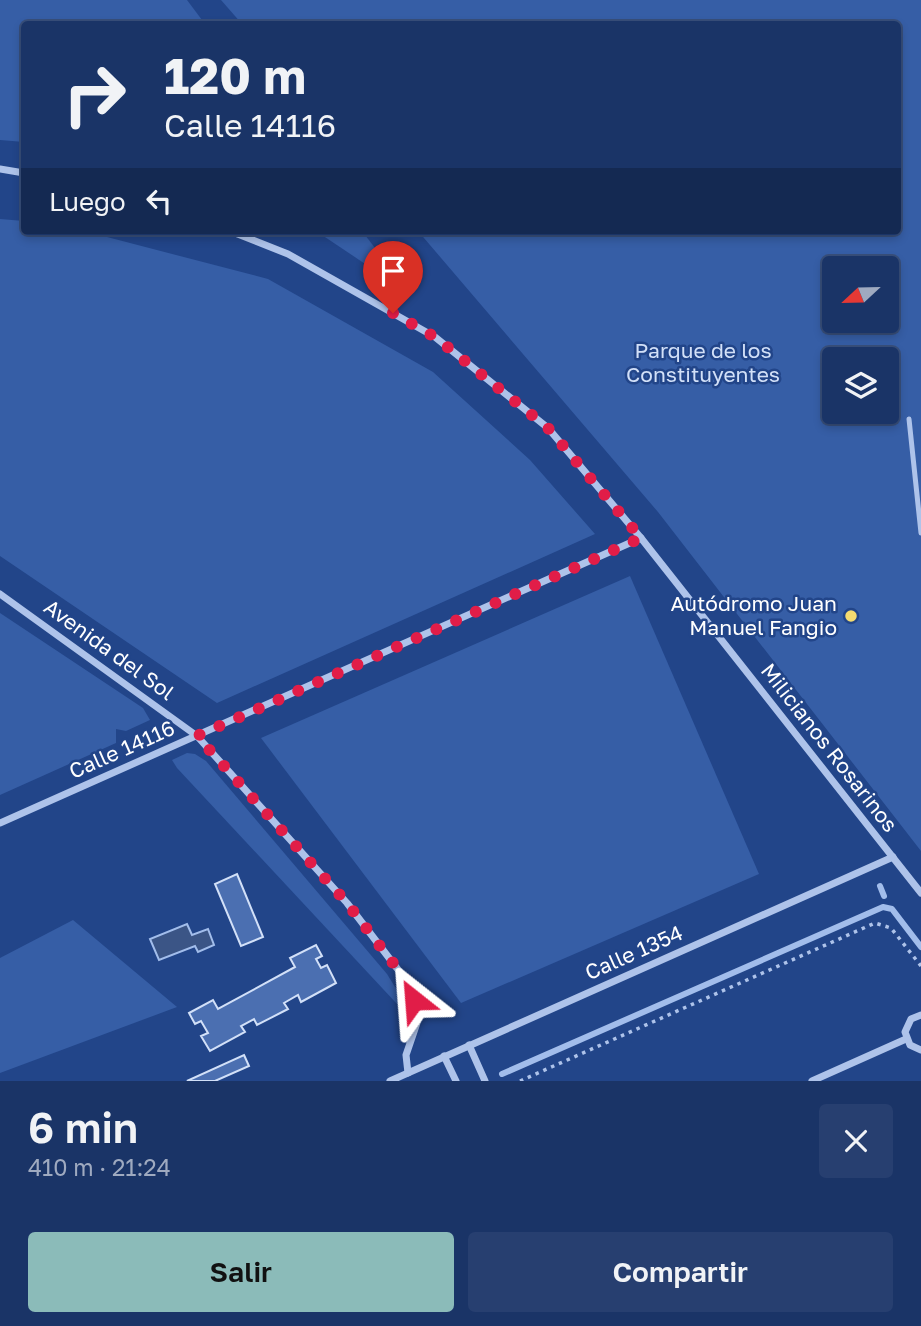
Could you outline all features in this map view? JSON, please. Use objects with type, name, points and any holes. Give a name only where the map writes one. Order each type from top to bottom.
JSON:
[{"type":"street","points":[[0,169],[21,172]]},
{"type":"street","name":"Milicianos Rosarinos","points":[[240,235],[288,254],[435,337],[548,428],[641,538],[921,893]]},
{"type":"street","name":"Calle 14116","points":[[0,823],[641,538]]},
{"type":"street","name":"Avenida del Sol","points":[[0,594],[197,736],[347,903],[409,984],[419,1017],[407,1055],[408,1073]]},
{"type":"street","name":"Calle 1354","points":[[390,1081],[893,857]]},
{"type":"street","points":[[906,1039],[906,1025],[921,1015]]},
{"type":"street","points":[[906,1039],[921,1050]]},
{"type":"street","points":[[812,1081],[906,1039]]},
{"type":"street","points":[[469,1045],[485,1081]]},
{"type":"street","points":[[444,1056],[456,1081]]},
{"type":"lane","points":[[909,419],[914,494],[921,533]]},
{"type":"path","points":[[520,1081],[874,923],[891,928],[921,966]]},
{"type":"green space","points":[[0,0],[187,0],[203,21],[21,21],[21,142],[0,140]]},
{"type":"green space","name":"Autódromo Juan Manuel Fangio","points":[[221,0],[921,0],[921,851],[658,512],[421,235],[901,235],[901,21],[239,21]]},
{"type":"green space","points":[[0,219],[21,221],[21,235],[99,235],[268,279],[433,372],[530,460],[595,534],[217,703],[0,556]]},
{"type":"green space","points":[[322,235],[365,235],[410,294]]},
{"type":"green space","points":[[630,576],[759,874],[461,1003],[261,738]]},
{"type":"green space","points":[[0,613],[143,708],[150,720],[126,731],[116,729],[116,743],[0,795]]},
{"type":"green space","points":[[187,753],[195,754],[206,761],[387,974],[403,1000],[397,1004],[177,768],[172,760]]},
{"type":"green space","points":[[73,920],[177,1007],[0,1073],[0,958]]},
{"type":"shaded area","points":[[187,924],[192,935],[208,929],[214,945],[198,952],[195,946],[159,960],[150,939]]},
{"type":"building","points":[[237,874],[263,937],[241,946],[215,884]]},
{"type":"building","points":[[316,945],[322,956],[316,959],[321,968],[327,965],[336,983],[301,1002],[298,995],[284,1003],[288,1009],[257,1025],[254,1019],[241,1026],[245,1032],[210,1051],[201,1036],[208,1033],[201,1021],[195,1024],[189,1013],[213,1000],[218,1009],[295,967],[290,958]]},
{"type":"building","points":[[244,1055],[249,1066],[215,1081],[187,1081]]},
{"type":"waterway","points":[[880,886],[884,896]]},
{"type":"waterway","points":[[502,1074],[883,907],[892,909],[921,947]]},
{"type":"place","name":"Autódromo Juan Manuel Fangio","points":[[851,616]]},
{"type":"route","points":[[393,313],[435,337],[548,428],[641,538],[197,736],[347,903],[409,984],[414,1000]]},
{"type":"park label","name":"Parque de los Constituyentes","points":[[703,363]]}]
